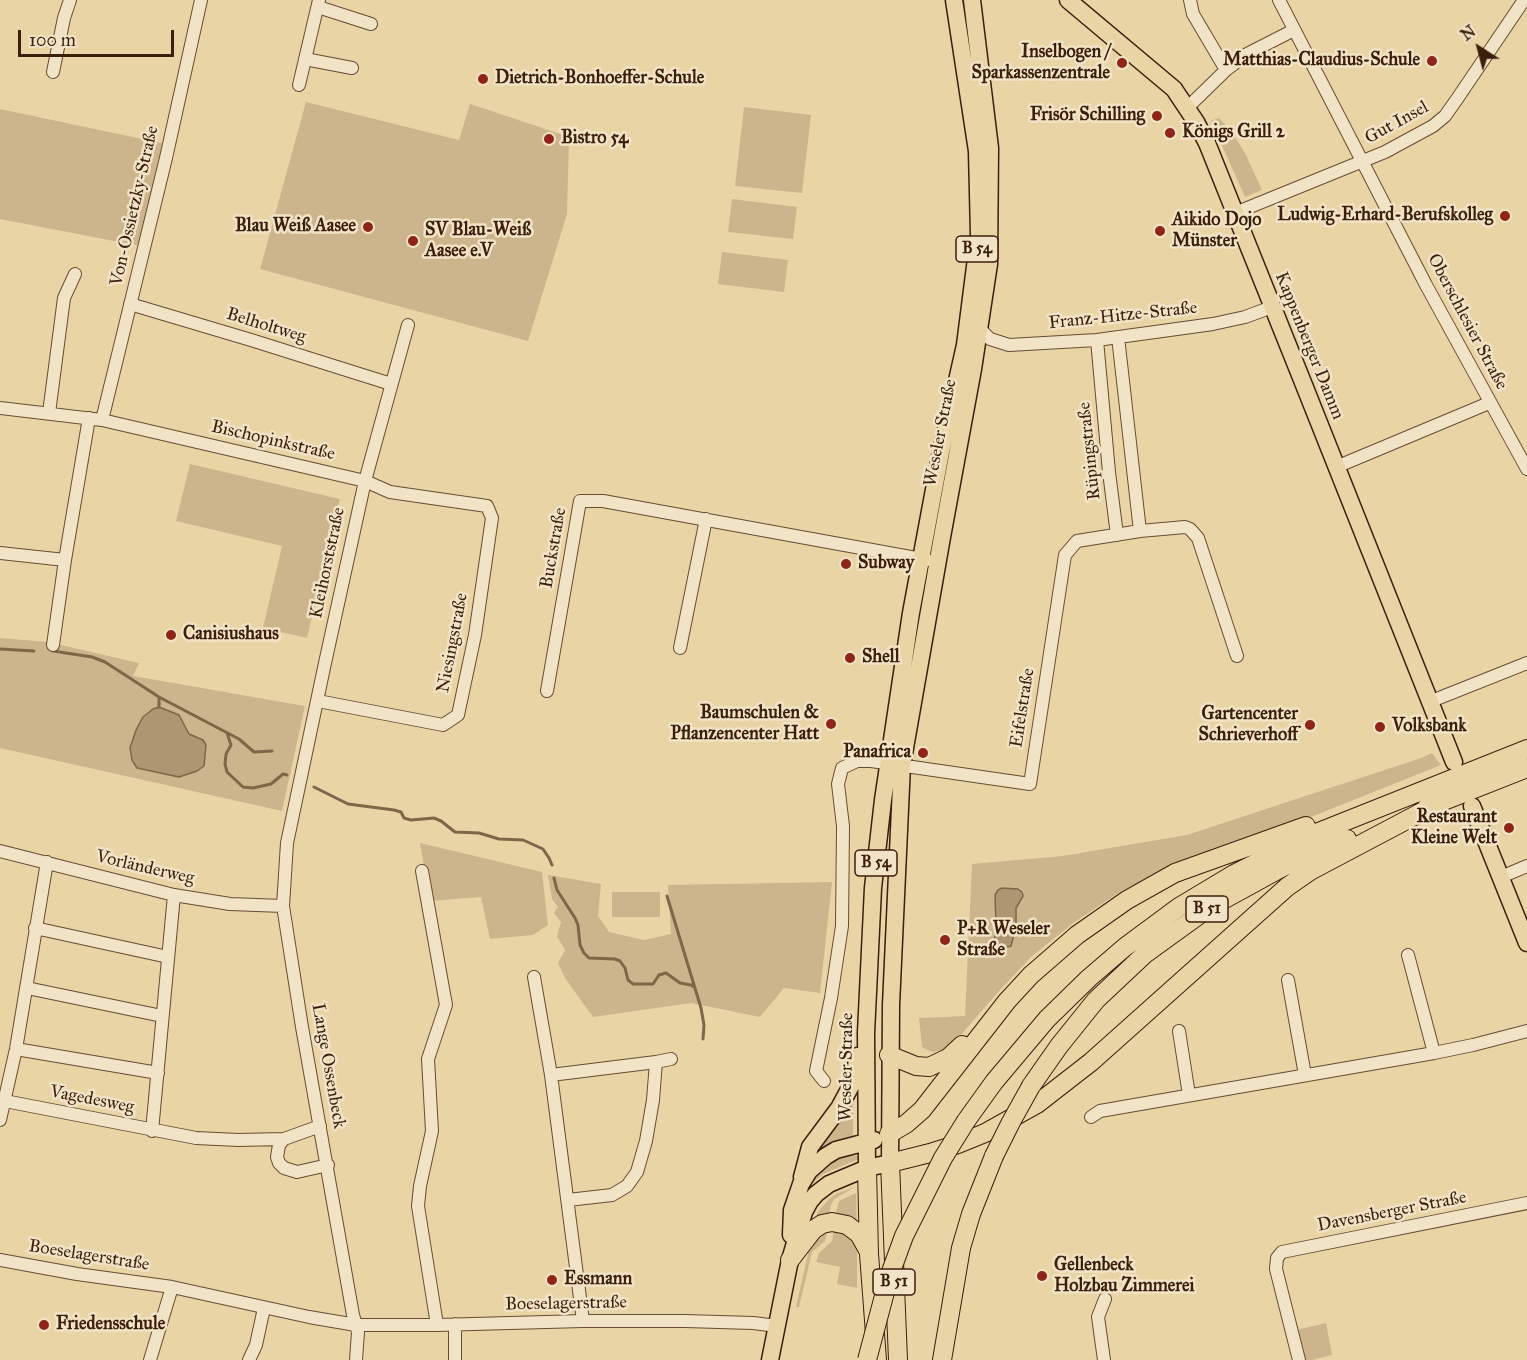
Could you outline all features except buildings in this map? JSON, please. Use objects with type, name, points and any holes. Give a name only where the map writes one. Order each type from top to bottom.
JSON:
[{"type":"highway","name":"B 51","points":[[867,1360],[876,1319],[904,1236],[933,1177],[966,1121],[994,1082],[1047,1019],[1089,978],[1162,919],[1201,893],[1276,852],[1376,808],[1527,749]]},
{"type":"highway","name":"B 51","points":[[942,1360],[961,1248],[970,1214],[994,1156],[1031,1086],[1096,1000],[1145,954],[1175,931],[1210,907],[1283,867],[1362,832],[1527,768]]},
{"type":"highway","points":[[890,1163],[930,1153],[985,1133],[1037,1104],[1091,1062],[1287,887],[1310,871],[1435,805]]},
{"type":"highway","points":[[889,1134],[906,1124],[922,1110],[993,1018],[1031,975],[1097,920],[1150,885],[1195,865],[1272,839],[1352,808],[1376,808]]},
{"type":"highway","points":[[890,1055],[916,1066],[929,1066],[948,1058],[974,1032],[993,1018]]},
{"type":"highway","name":"B 51","points":[[890,1163],[898,1360]]},
{"type":"highway","name":"B 51","points":[[867,1168],[869,1254],[877,1360]]},
{"type":"highway","points":[[790,1260],[813,1230],[832,1222],[847,1225],[859,1234],[869,1254]]},
{"type":"main road","name":"Weseler Straße","points":[[929,560],[941,452],[965,345],[979,235],[977,151],[954,0]]},
{"type":"main road","name":"Weseler Straße","points":[[790,1260],[792,1210],[801,1184],[809,1171],[826,1155],[836,1150],[866,1143],[866,1033],[875,871],[895,764],[911,614],[929,560],[985,334],[990,247],[990,148],[972,0]]},
{"type":"main road","name":"Kappenberger Damm","points":[[1068,0],[1174,89],[1207,143],[1454,762]]},
{"type":"main road","name":"Weseler Straße","points":[[889,1134],[897,871],[895,764]]},
{"type":"main road","points":[[1472,806],[1527,943]]},
{"type":"main road","name":"B 54","points":[[875,871],[897,871]]},
{"type":"main road","points":[[801,1184],[810,1147],[839,1108],[852,1084],[858,1047],[866,1033]]},
{"type":"main road","name":"B 54","points":[[889,1134],[890,1163]]},
{"type":"main road","points":[[866,1143],[889,1134]]},
{"type":"main road","name":"B 54","points":[[866,1143],[867,1168]]},
{"type":"main road","name":"Weseler Straße","points":[[770,1360],[790,1260],[804,1212],[816,1194],[829,1184],[867,1168],[890,1163]]},
{"type":"street","points":[[53,72],[70,0]]},
{"type":"street","name":"Von-Ossietzky-Straße","points":[[102,420],[166,158],[201,0]]},
{"type":"street","points":[[1190,0],[1193,14],[1226,70]]},
{"type":"street","name":"Oberschlesier Straße","points":[[1279,0],[1489,403],[1527,470]]},
{"type":"street","name":"Gut Insel","points":[[1235,213],[1363,162],[1430,129],[1445,116],[1524,0]]},
{"type":"street","points":[[299,85],[318,4],[371,24]]},
{"type":"street","points":[[1187,108],[1226,70],[1247,54],[1294,30]]},
{"type":"street","points":[[305,59],[352,68]]},
{"type":"street","points":[[49,413],[64,298],[75,274]]},
{"type":"street","name":"Belholtweg","points":[[130,304],[251,339],[391,384]]},
{"type":"street","name":"Franz-Hitze-Straße","points":[[985,334],[1009,345],[1097,340],[1213,324],[1245,317],[1272,307]]},
{"type":"street","name":"Kleihorststraße","points":[[294,812],[365,481],[408,325]]},
{"type":"street","points":[[1118,337],[1140,531]]},
{"type":"street","name":"Rüpingstraße","points":[[1097,340],[1117,535]]},
{"type":"street","points":[[1336,467],[1489,403]]},
{"type":"street","name":"Bischopinkstraße","points":[[0,408],[102,420],[365,481],[390,492],[487,506]]},
{"type":"street","points":[[53,645],[89,418]]},
{"type":"street","name":"Buckstraße","points":[[546,691],[580,501],[603,501],[929,560]]},
{"type":"street","name":"Niesingstraße","points":[[318,701],[443,725],[458,715],[475,635],[491,529],[492,518],[487,506]]},
{"type":"street","points":[[680,648],[706,519]]},
{"type":"street","points":[[1117,535],[1185,527],[1194,532],[1237,656]]},
{"type":"street","name":"Eifelstraße","points":[[895,764],[1030,784],[1065,555],[1077,541],[1117,535]]},
{"type":"street","points":[[0,553],[65,560]]},
{"type":"street","points":[[1429,702],[1527,663]]},
{"type":"street","name":"Weseler Straße","points":[[824,1081],[816,1071],[831,999],[842,926],[843,826],[838,777],[842,768],[856,761],[871,760],[895,764]]},
{"type":"street","name":"Lange Ossenbeck","points":[[294,812],[287,843],[284,906],[289,951],[356,1324]]},
{"type":"street","name":"Vorländerweg","points":[[0,851],[174,895],[230,904],[284,906]]},
{"type":"street","points":[[0,1120],[16,1049],[47,862]]},
{"type":"street","points":[[1501,877],[1527,866]]},
{"type":"street","points":[[422,871],[446,1005],[428,1059],[432,1131],[420,1185],[418,1206],[437,1325]]},
{"type":"street","name":"Vagedesweg","points":[[5,1101],[152,1131],[174,895]]},
{"type":"street","points":[[36,928],[168,957]]},
{"type":"street","points":[[1408,955],[1434,1053]]},
{"type":"street","points":[[534,977],[551,1076],[583,1321]]},
{"type":"street","points":[[1288,980],[1305,1075]]},
{"type":"street","points":[[27,988],[162,1016]]},
{"type":"street","points":[[1179,1031],[1189,1095]]},
{"type":"street","points":[[1091,1116],[1100,1110],[1473,1046],[1527,1031]]},
{"type":"street","name":"Vagedesweg","points":[[16,1049],[158,1073]]},
{"type":"street","points":[[551,1076],[671,1059]]},
{"type":"street","points":[[568,1200],[612,1195],[627,1186],[638,1172],[653,1100],[656,1062]]},
{"type":"street","points":[[152,1131],[195,1138],[284,1139],[320,1126]]},
{"type":"street","points":[[284,1139],[279,1145],[277,1157],[284,1168],[297,1172],[328,1165]]},
{"type":"street","name":"Davensberger Straße","points":[[1299,1360],[1276,1269],[1277,1258],[1282,1252],[1527,1203]]},
{"type":"street","name":"Boeselagerstraße","points":[[0,1260],[77,1274],[172,1287],[264,1308],[356,1324],[685,1321],[777,1326]]},
{"type":"street","points":[[150,1360],[172,1287]]},
{"type":"street","points":[[1104,1360],[1098,1317],[1105,1299]]},
{"type":"street","points":[[249,1360],[256,1345],[264,1308]]},
{"type":"street","points":[[356,1324],[358,1332],[356,1360]]},
{"type":"street","points":[[455,1324],[455,1360]]},
{"type":"shaded area","name":"SV Blau-Weiß Aasee e.V","points":[[306,102],[459,140],[470,104],[569,137],[567,214],[528,341],[260,269]]},
{"type":"shaded area","points":[[744,107],[811,115],[802,193],[735,186]]},
{"type":"shaded area","points":[[0,109],[166,144],[140,246],[0,219]]},
{"type":"shaded area","points":[[1219,118],[1232,132],[1246,155],[1262,190],[1245,197],[1211,121]]},
{"type":"shaded area","points":[[732,199],[797,207],[793,239],[728,232]]},
{"type":"shaded area","points":[[722,252],[788,260],[784,292],[718,284]]},
{"type":"shaded area","points":[[190,464],[340,499],[307,638],[263,628],[282,546],[176,521]]},
{"type":"shaded area","points":[[0,638],[48,642],[139,663],[133,676],[305,706],[282,811],[0,748]]},
{"type":"shaded area","points":[[159,707],[179,715],[189,734],[203,740],[206,745],[204,766],[197,771],[179,777],[137,768],[132,760],[130,748],[136,730],[143,717]]},
{"type":"shaded area","points":[[1432,753],[1441,765],[1291,825],[1179,863],[1123,890],[1076,921],[1032,956],[952,1045],[932,1052],[922,1047],[919,1018],[965,1016],[972,864],[1063,856],[1187,835]]},
{"type":"shaded area","points":[[420,843],[542,872],[548,925],[533,935],[490,939],[481,897],[430,901]]},
{"type":"shaded area","points":[[548,875],[601,884],[598,916],[609,932],[644,940],[671,934],[668,885],[832,882],[820,993],[784,988],[760,1017],[691,1003],[593,1017],[565,978],[558,963],[565,950],[557,936],[561,922],[554,913],[558,907],[552,899]]},
{"type":"shaded area","points":[[1002,888],[1018,889],[1023,896],[1016,908],[1016,927],[1011,946],[998,949],[993,943],[999,932],[996,926],[995,895]]},
{"type":"shaded area","points":[[612,892],[660,892],[660,917],[612,917]]},
{"type":"shaded area","points":[[853,1094],[853,1136],[844,1138],[817,1154],[812,1154]]},
{"type":"shaded area","points":[[849,1155],[859,1156],[859,1159],[823,1174],[807,1188],[818,1171],[834,1159]]},
{"type":"shaded area","points":[[855,1187],[834,1199],[829,1217],[814,1220],[829,1199]]},
{"type":"shaded area","points":[[856,1193],[857,1225],[835,1217],[839,1201]]},
{"type":"shaded area","points":[[828,1228],[825,1241],[812,1252],[799,1307],[796,1307],[811,1241]]},
{"type":"shaded area","points":[[834,1228],[849,1234],[857,1248],[857,1288],[837,1284],[840,1267],[816,1262],[819,1253],[832,1241]]},
{"type":"shaded area","points":[[1326,1323],[1332,1355],[1303,1360],[1296,1330]]},
{"type":"waterway","points":[[0,649],[34,651]]},
{"type":"waterway","points":[[53,651],[92,657],[105,662],[159,697],[239,739],[254,752],[272,751]]},
{"type":"waterway","points":[[159,697],[159,707]]},
{"type":"waterway","points":[[227,733],[231,745],[226,754],[227,772],[243,787],[253,788],[271,784],[283,774],[287,775]]},
{"type":"waterway","points":[[314,787],[348,804],[394,810],[401,812],[404,818],[411,820],[434,818],[455,832],[479,833],[499,839],[523,840],[543,849],[552,865]]},
{"type":"waterway","points":[[554,878],[557,890],[575,918],[580,945],[589,958],[620,961],[625,968],[628,980],[633,984],[653,984],[659,975],[666,973],[680,983],[694,987]]},
{"type":"waterway","points":[[667,896],[701,1008],[704,1025],[703,1039]]},
{"type":"place","name":"Matthias-Claudius-Schule","points":[[1432,61]]},
{"type":"place","name":"Inselbogen / Sparkassenzentrale","points":[[1122,63]]},
{"type":"place","name":"Dietrich-Bonhoeffer-Schule","points":[[483,79]]},
{"type":"place","name":"Frisör Schilling","points":[[1157,116]]},
{"type":"place","name":"Königs Grill 2","points":[[1170,133]]},
{"type":"place","name":"Bistro 54","points":[[549,139]]},
{"type":"place","name":"Ludwig-Erhard-Berufskolleg","points":[[1505,216]]},
{"type":"place","name":"Blau Weiß Aasee","points":[[368,227]]},
{"type":"place","name":"Aikido Dojo Münster","points":[[1160,231]]},
{"type":"place","name":"SV Blau-Weiß Aasee e.V","points":[[413,241]]},
{"type":"place","name":"Subway","points":[[846,564]]},
{"type":"place","name":"Canisiushaus","points":[[171,635]]},
{"type":"place","name":"Shell","points":[[850,658]]},
{"type":"place","name":"Baumschulen & Pflanzencenter Hatt","points":[[831,724]]},
{"type":"place","name":"Gartencenter Schrieverhoff","points":[[1310,725]]},
{"type":"place","name":"Volksbank","points":[[1380,727]]},
{"type":"place","name":"Panafrica","points":[[923,753]]},
{"type":"place","name":"Restaurant Kleine Welt","points":[[1509,828]]},
{"type":"place","name":"P+R Weseler Straße","points":[[945,940]]},
{"type":"place","name":"Gellenbeck Holzbau Zimmerei","points":[[1042,1276]]},
{"type":"place","name":"Essmann","points":[[552,1280]]},
{"type":"place","name":"Friedensschule","points":[[44,1325]]}]
